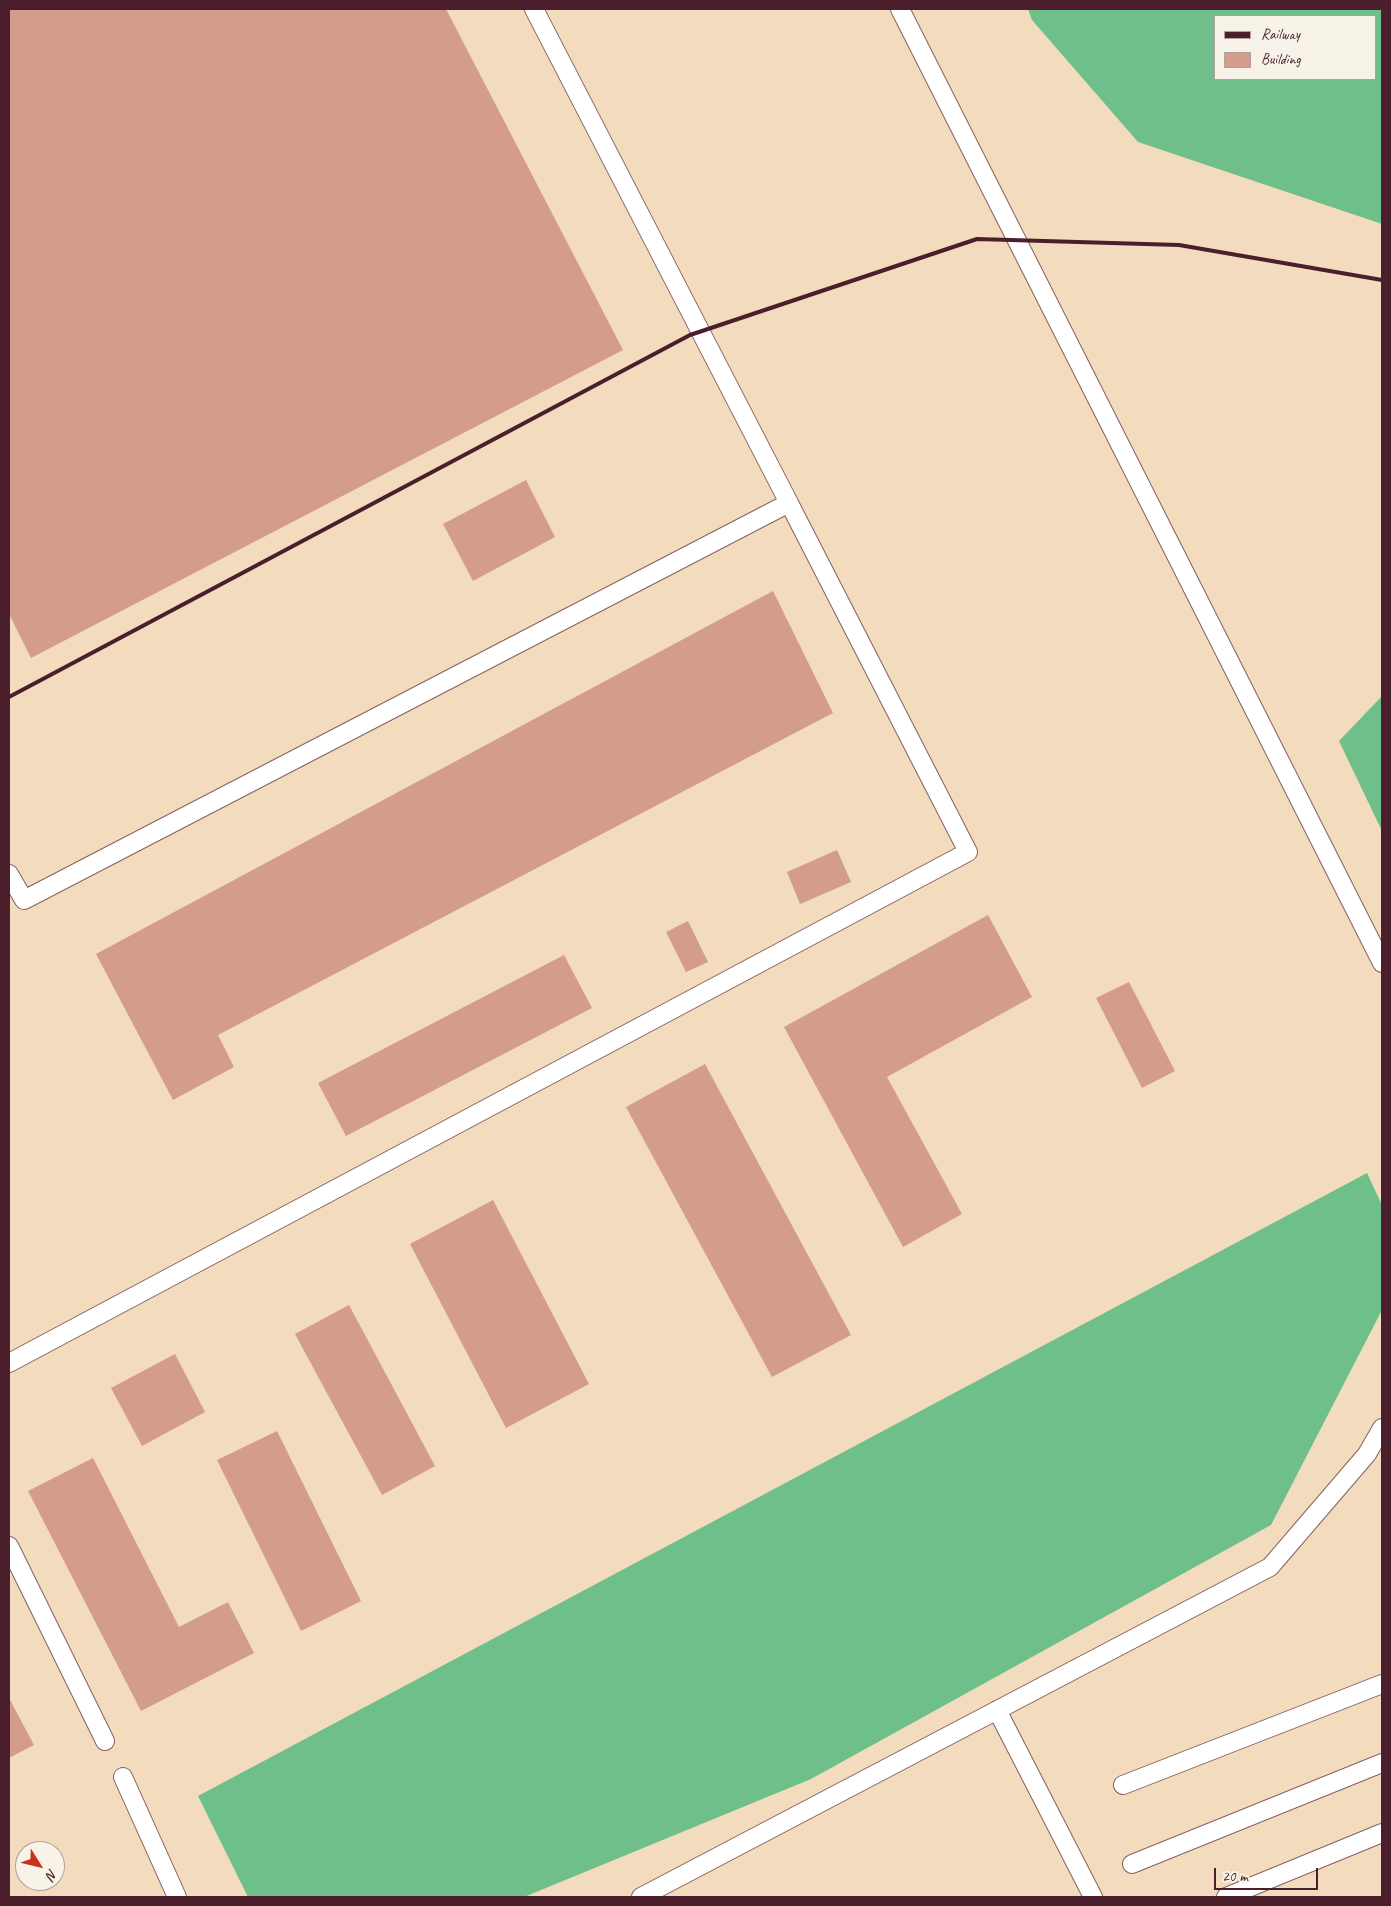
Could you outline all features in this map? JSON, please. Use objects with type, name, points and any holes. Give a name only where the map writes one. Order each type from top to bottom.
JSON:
[{"type":"lane","points":[[9,1363],[968,852],[534,9]]},
{"type":"lane","points":[[900,9],[1382,963]]},
{"type":"lane","points":[[9,874],[24,900],[789,503]]},
{"type":"lane","points":[[641,1897],[1270,1567],[1367,1454],[1382,1428]]},
{"type":"lane","points":[[9,1546],[105,1741]]},
{"type":"lane","points":[[1123,1785],[1382,1684]]},
{"type":"lane","points":[[996,1710],[1093,1897]]},
{"type":"lane","points":[[1132,1864],[1382,1763]]},
{"type":"lane","points":[[123,1777],[178,1897]]},
{"type":"lane","points":[[1226,1897],[1382,1833]]},
{"type":"green space","points":[[1028,9],[1382,9],[1382,224],[1138,142],[1032,20]]},
{"type":"green space","points":[[1382,696],[1382,831],[1339,741]]},
{"type":"green space","points":[[1367,1173],[1382,1205],[1382,1310],[1271,1525],[811,1779],[524,1897],[248,1897],[198,1796]]},
{"type":"building","points":[[9,9],[446,9],[623,350],[31,658],[9,614]]},
{"type":"building","points":[[526,480],[555,537],[473,581],[443,524]]},
{"type":"building","points":[[773,591],[833,713],[218,1035],[234,1067],[173,1100],[96,954]]},
{"type":"building","points":[[837,850],[851,882],[800,904],[787,872]]},
{"type":"building","points":[[988,915],[1032,997],[887,1077],[962,1214],[903,1247],[784,1027]]},
{"type":"building","points":[[688,921],[708,962],[686,972],[666,932]]},
{"type":"building","points":[[564,955],[592,1008],[346,1136],[318,1083]]},
{"type":"building","points":[[1129,982],[1175,1071],[1142,1088],[1096,998]]},
{"type":"building","points":[[705,1064],[851,1335],[772,1377],[626,1107]]},
{"type":"building","points":[[493,1200],[589,1384],[506,1428],[410,1244]]},
{"type":"building","points":[[349,1305],[435,1466],[382,1495],[295,1334]]},
{"type":"building","points":[[175,1354],[205,1412],[142,1446],[111,1388]]},
{"type":"building","points":[[277,1431],[361,1601],[301,1631],[217,1460]]},
{"type":"building","points":[[93,1458],[179,1627],[228,1602],[254,1653],[141,1711],[28,1491]]},
{"type":"building","points":[[9,1698],[34,1745],[9,1758]]},
{"type":"railway","points":[[9,697],[690,335],[977,239],[1179,245],[1382,280]]}]
